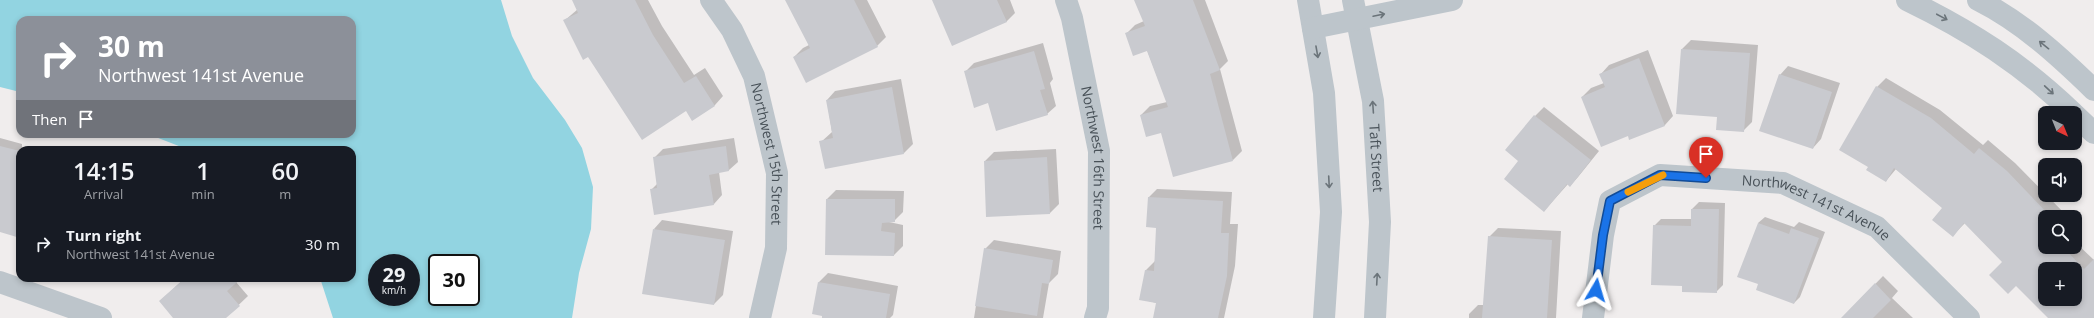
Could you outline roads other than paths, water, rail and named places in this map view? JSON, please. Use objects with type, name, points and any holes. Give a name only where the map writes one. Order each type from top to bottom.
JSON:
[{"type":"street","name":"Northwest 15th Street","points":[[711,0],[732,30],[754,76],[776,173],[776,248],[760,318]]},
{"type":"street","name":"Northwest 16th Street","points":[[1066,0],[1072,18],[1099,151],[1098,308],[1095,318]]},
{"type":"street","points":[[1308,0],[1324,93],[1331,212],[1324,318]]},
{"type":"street","points":[[1313,28],[1355,10],[1452,0]]},
{"type":"street","points":[[1907,0],[1942,17],[2008,57],[2046,87],[2066,106]]},
{"type":"street","points":[[1978,0],[2031,34],[2066,62],[2094,90]]},
{"type":"street","name":"Taft Street","points":[[1355,10],[1373,102],[1380,214],[1375,318]]},
{"type":"street","points":[[2082,121],[2094,132]]},
{"type":"street","name":"Northwest 141st Avenue","points":[[1593,318],[1603,235],[1610,201],[1660,175],[1783,183],[1877,227],[1969,318]]},
{"type":"street","points":[[0,282],[101,318]]},
{"type":"water","points":[[0,0],[501,0],[512,36],[533,78],[565,120],[582,148],[593,187],[591,229],[579,273],[572,318],[333,318],[321,282],[356,282],[356,146],[179,146],[158,138],[356,138],[356,16],[16,16],[16,91],[0,87]]}]
